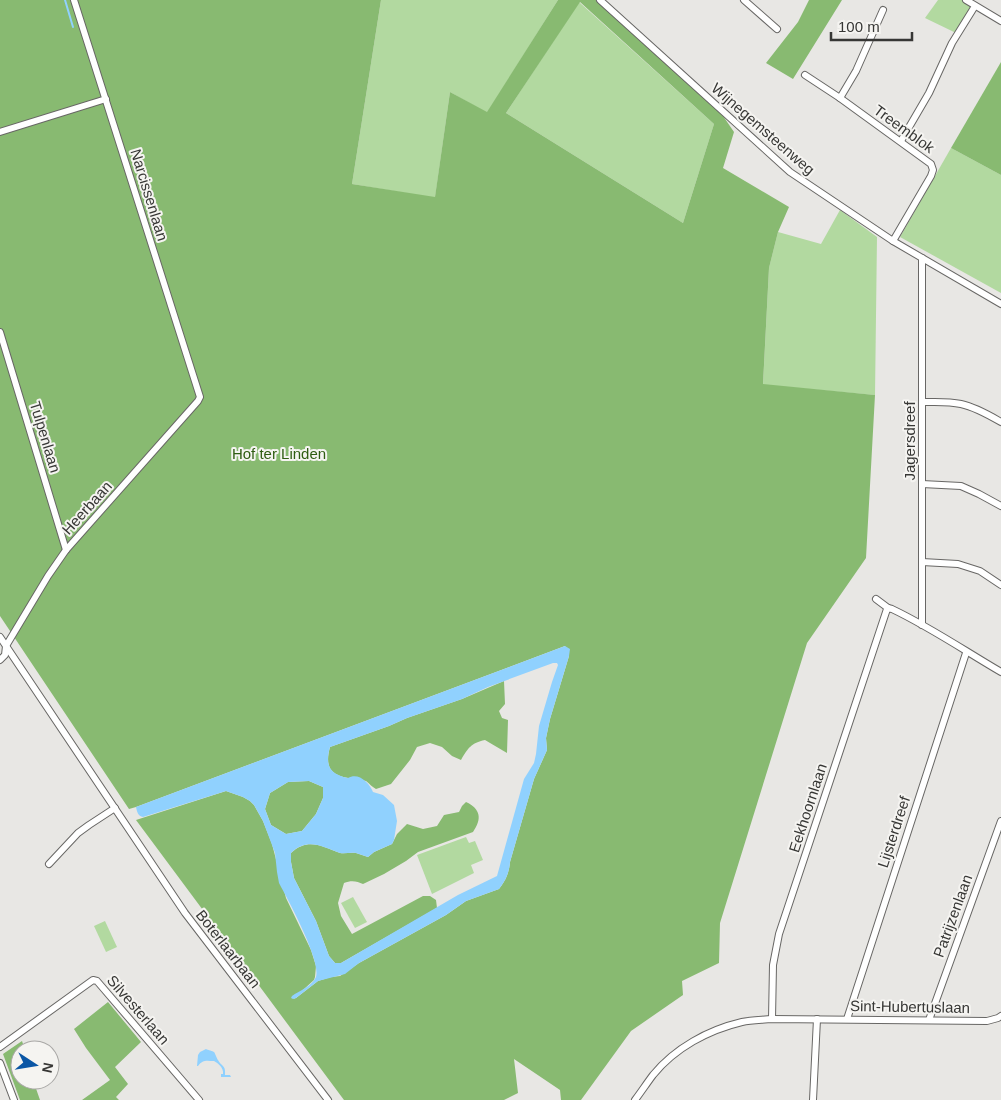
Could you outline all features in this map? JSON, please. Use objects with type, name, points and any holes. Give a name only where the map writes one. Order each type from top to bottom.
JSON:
[{"type":"street","name":"Narcissenlaan","points":[[74,0],[200,397]]},
{"type":"street","name":"Wijnegemsteenweg","points":[[600,0],[790,172],[893,241],[1001,304]]},
{"type":"street","points":[[744,0],[777,29]]},
{"type":"street","points":[[966,0],[1001,21]]},
{"type":"street","points":[[901,141],[929,93],[952,43],[975,6]]},
{"type":"street","points":[[840,98],[856,71],[883,10]]},
{"type":"street","name":"Treemblok","points":[[805,75],[931,164],[933,170],[931,176],[893,241]]},
{"type":"street","points":[[0,132],[106,99]]},
{"type":"street","name":"Jagersdreef","points":[[922,258],[922,625]]},
{"type":"street","name":"Tulpenlaan","points":[[0,332],[66,550]]},
{"type":"street","name":"Heerbaan","points":[[0,660],[5,655],[6,646],[48,576],[66,550],[147,460],[200,397]]},
{"type":"street","points":[[922,402],[963,404],[1001,422]]},
{"type":"street","points":[[922,484],[961,486],[1001,506]]},
{"type":"street","points":[[922,562],[958,564],[980,571],[1001,585]]},
{"type":"street","points":[[876,599],[888,608],[892,608],[1001,672]]},
{"type":"street","name":"Eekhoornlaan","points":[[772,1018],[773,966],[779,934],[888,608]]},
{"type":"street","name":"Boterlaarbaan","points":[[0,637],[185,914],[328,1100]]},
{"type":"street","name":"Lijsterdreef","points":[[847,1019],[966,652]]},
{"type":"street","points":[[49,864],[78,834],[115,808]]},
{"type":"street","name":"Patrijzenlaan","points":[[928,1020],[1001,821]]},
{"type":"street","name":"Silvesterlaan","points":[[0,1047],[93,980],[97,981],[199,1100]]},
{"type":"street","name":"Sint-Hubertuslaan","points":[[635,1100],[654,1074],[670,1058],[691,1042],[708,1033],[742,1022],[772,1018],[987,1021],[1001,1016]]},
{"type":"street","points":[[813,1100],[817,1019]]},
{"type":"street","points":[[0,1063],[14,1100]]},
{"type":"green space","name":"Hof ter Linden","points":[[0,0],[381,0],[352,184],[435,197],[450,92],[487,112],[558,0],[597,0],[721,113],[734,132],[723,168],[789,207],[778,232],[769,268],[763,384],[875,395],[866,558],[807,643],[720,923],[719,963],[682,981],[683,995],[631,1031],[581,1100],[561,1100],[560,1090],[514,1059],[518,1093],[504,1100],[344,1100],[136,820],[226,791],[243,797],[254,805],[272,844],[286,898],[311,950],[316,966],[314,980],[293,999],[296,998],[318,981],[340,976],[359,963],[446,915],[466,901],[499,889],[508,873],[534,779],[547,750],[546,738],[550,719],[569,656],[565,646],[129,809],[0,616]],"holes":[[[580,2],[714,124],[683,223],[506,113]]]},
{"type":"green space","points":[[381,0],[558,0],[487,113],[450,92],[435,198],[352,184]]},
{"type":"green space","points":[[809,0],[842,0],[793,79],[766,63],[798,22]]},
{"type":"green space","points":[[938,0],[963,0],[970,5],[970,9],[956,33],[925,18]]},
{"type":"green space","points":[[579,2],[714,124],[683,223],[506,113]]},
{"type":"green space","points":[[1001,62],[1001,175],[951,148]]},
{"type":"green space","points":[[951,148],[1001,175],[1001,293],[900,237]]},
{"type":"green space","points":[[840,210],[877,237],[875,395],[763,385],[769,268],[778,232],[821,244]]},
{"type":"green space","points":[[504,681],[505,704],[499,711],[502,718],[508,720],[507,753],[485,740],[470,747],[461,760],[452,756],[442,747],[430,743],[417,747],[410,760],[391,784],[376,789],[366,781],[335,774],[329,766],[328,755],[330,747],[462,699]]},
{"type":"green space","points":[[309,781],[323,787],[323,798],[316,814],[302,831],[286,834],[271,825],[265,809],[270,793],[288,782]]},
{"type":"green space","points":[[466,802],[475,808],[479,819],[473,832],[418,852],[384,874],[363,884],[354,881],[344,883],[338,903],[341,916],[352,934],[423,896],[430,896],[436,900],[437,908],[341,963],[335,963],[329,956],[316,921],[294,878],[291,853],[304,845],[310,844],[340,853],[356,853],[368,857],[374,852],[392,844],[397,834],[407,824],[423,829],[437,826],[444,815],[459,812]]},
{"type":"green space","points":[[466,837],[469,843],[475,841],[483,860],[471,865],[474,873],[432,894],[417,855]]},
{"type":"green space","points":[[353,897],[367,922],[355,928],[341,903]]},
{"type":"green space","points":[[105,921],[117,947],[106,952],[94,926]]},
{"type":"green space","points":[[108,1002],[141,1042],[115,1067],[128,1084],[116,1097],[119,1100],[82,1100],[110,1080],[74,1029]]},
{"type":"green space","points":[[10,1049],[10,1073],[3,1054]]},
{"type":"green space","points":[[16,1090],[36,1090],[40,1100],[20,1100]]},
{"type":"water","points":[[565,646],[570,649],[550,719],[546,738],[547,750],[534,779],[508,873],[499,889],[466,901],[446,915],[359,963],[345,974],[318,981],[296,998],[291,998],[308,986],[316,977],[314,958],[303,930],[279,883],[275,853],[263,821],[254,805],[243,797],[226,791],[143,817],[138,814],[136,807]],"holes":[[[553,663],[558,665],[539,726],[534,763],[524,779],[497,876],[458,895],[341,963],[335,963],[329,956],[316,921],[294,878],[291,853],[297,848],[309,844],[340,853],[356,853],[368,857],[374,852],[392,844],[397,821],[394,805],[383,795],[373,792],[363,779],[356,776],[348,778],[336,774],[330,768],[328,764],[330,747],[462,699],[488,687]],[[309,781],[323,787],[323,798],[316,814],[302,831],[286,834],[271,825],[265,809],[270,793],[288,782]]]},
{"type":"water","points":[[206,1049],[214,1052],[224,1068],[225,1075],[230,1075],[231,1077],[221,1077],[223,1070],[214,1061],[203,1061],[197,1066],[198,1055]]},
{"type":"waterway","points":[[65,0],[73,27]]}]
